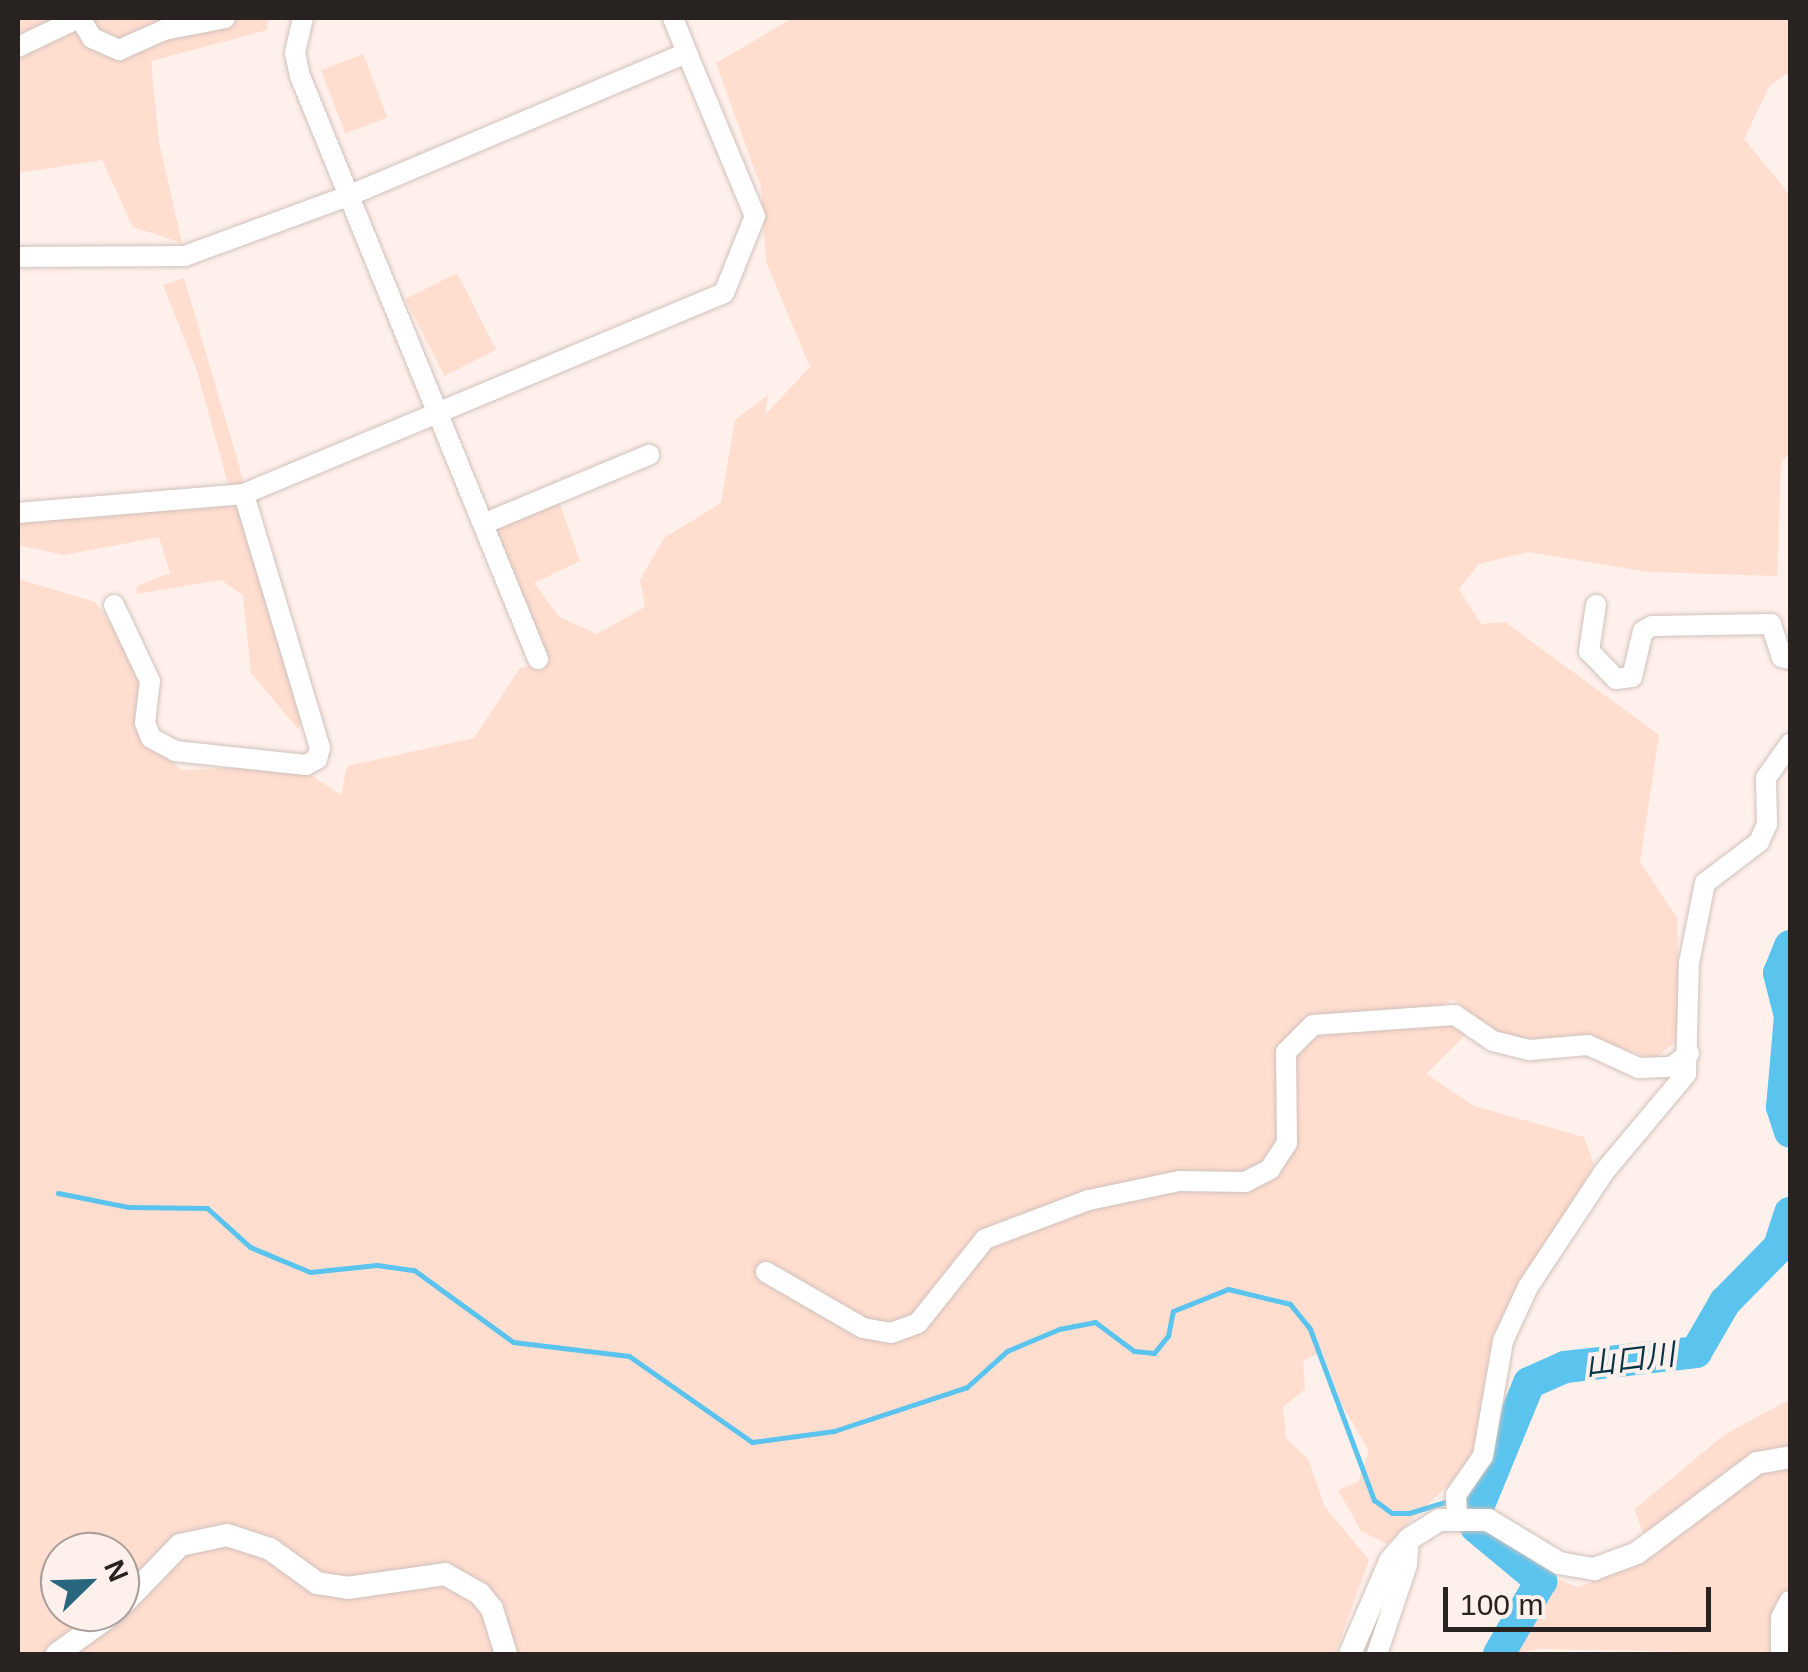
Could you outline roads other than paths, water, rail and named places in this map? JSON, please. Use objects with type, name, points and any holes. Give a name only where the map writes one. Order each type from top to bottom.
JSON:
[{"type":"street","points":[[18,47],[80,18],[92,38],[119,50],[164,30],[225,18]]},
{"type":"street","points":[[302,18],[295,52],[300,76],[538,658]]},
{"type":"street","points":[[18,513],[244,494],[724,293],[755,216],[672,18]]},
{"type":"street","points":[[18,258],[185,256],[348,196],[687,52]]},
{"type":"street","points":[[483,524],[649,455]]},
{"type":"street","points":[[114,604],[150,681],[145,723],[151,738],[175,751],[306,765],[317,759],[320,748],[244,494]]},
{"type":"street","points":[[1596,605],[1589,650],[1616,680],[1632,677],[1643,632],[1652,626],[1771,624],[1782,657],[1790,659]]},
{"type":"street","points":[[1350,1654],[1375,1590],[1409,1539],[1457,1506],[1483,1456],[1498,1359],[1528,1286],[1604,1172],[1676,1091],[1689,1053],[1689,963],[1705,883],[1759,842],[1767,824],[1766,778],[1790,744]]},
{"type":"street","points":[[766,1272],[864,1328],[891,1332],[918,1322],[986,1239],[1089,1200],[1180,1181],[1245,1182],[1270,1170],[1287,1142],[1286,1052],[1313,1026],[1455,1015],[1493,1041],[1530,1050],[1588,1045],[1639,1068],[1672,1067],[1689,1053]]},
{"type":"street","points":[[1457,1506],[1559,1563],[1594,1568],[1637,1553],[1756,1463],[1790,1457]]},
{"type":"street","points":[[140,1586],[180,1545],[227,1534],[260,1543],[318,1583],[378,1586],[424,1572],[445,1574],[480,1594],[492,1610],[506,1654]]},
{"type":"street","points":[[1377,1654],[1407,1565],[1409,1539]]},
{"type":"street","points":[[1782,1654],[1782,1618],[1790,1602]]},
{"type":"street","points":[[57,1654],[87,1632]]},
{"type":"waterway","name":"山口川","points":[[1790,946],[1779,973],[1790,1016],[1782,1107],[1790,1132]]},
{"type":"waterway","points":[[58,1193],[128,1207],[207,1208],[250,1247],[310,1272],[377,1265],[414,1270],[513,1342],[629,1356],[752,1442],[834,1431],[967,1387],[1007,1351],[1059,1329],[1095,1322],[1134,1351],[1154,1353],[1168,1336],[1173,1311],[1228,1289],[1290,1304],[1310,1329],[1374,1500],[1392,1513],[1409,1513],[1452,1500]]},
{"type":"waterway","name":"山口川","points":[[1479,1505],[1529,1383],[1565,1367],[1696,1352],[1725,1302],[1779,1247],[1790,1213]]},
{"type":"waterway","points":[[1463,1500],[1484,1494]]},
{"type":"waterway","name":"山口川","points":[[1476,1527],[1541,1581],[1499,1654]]}]
